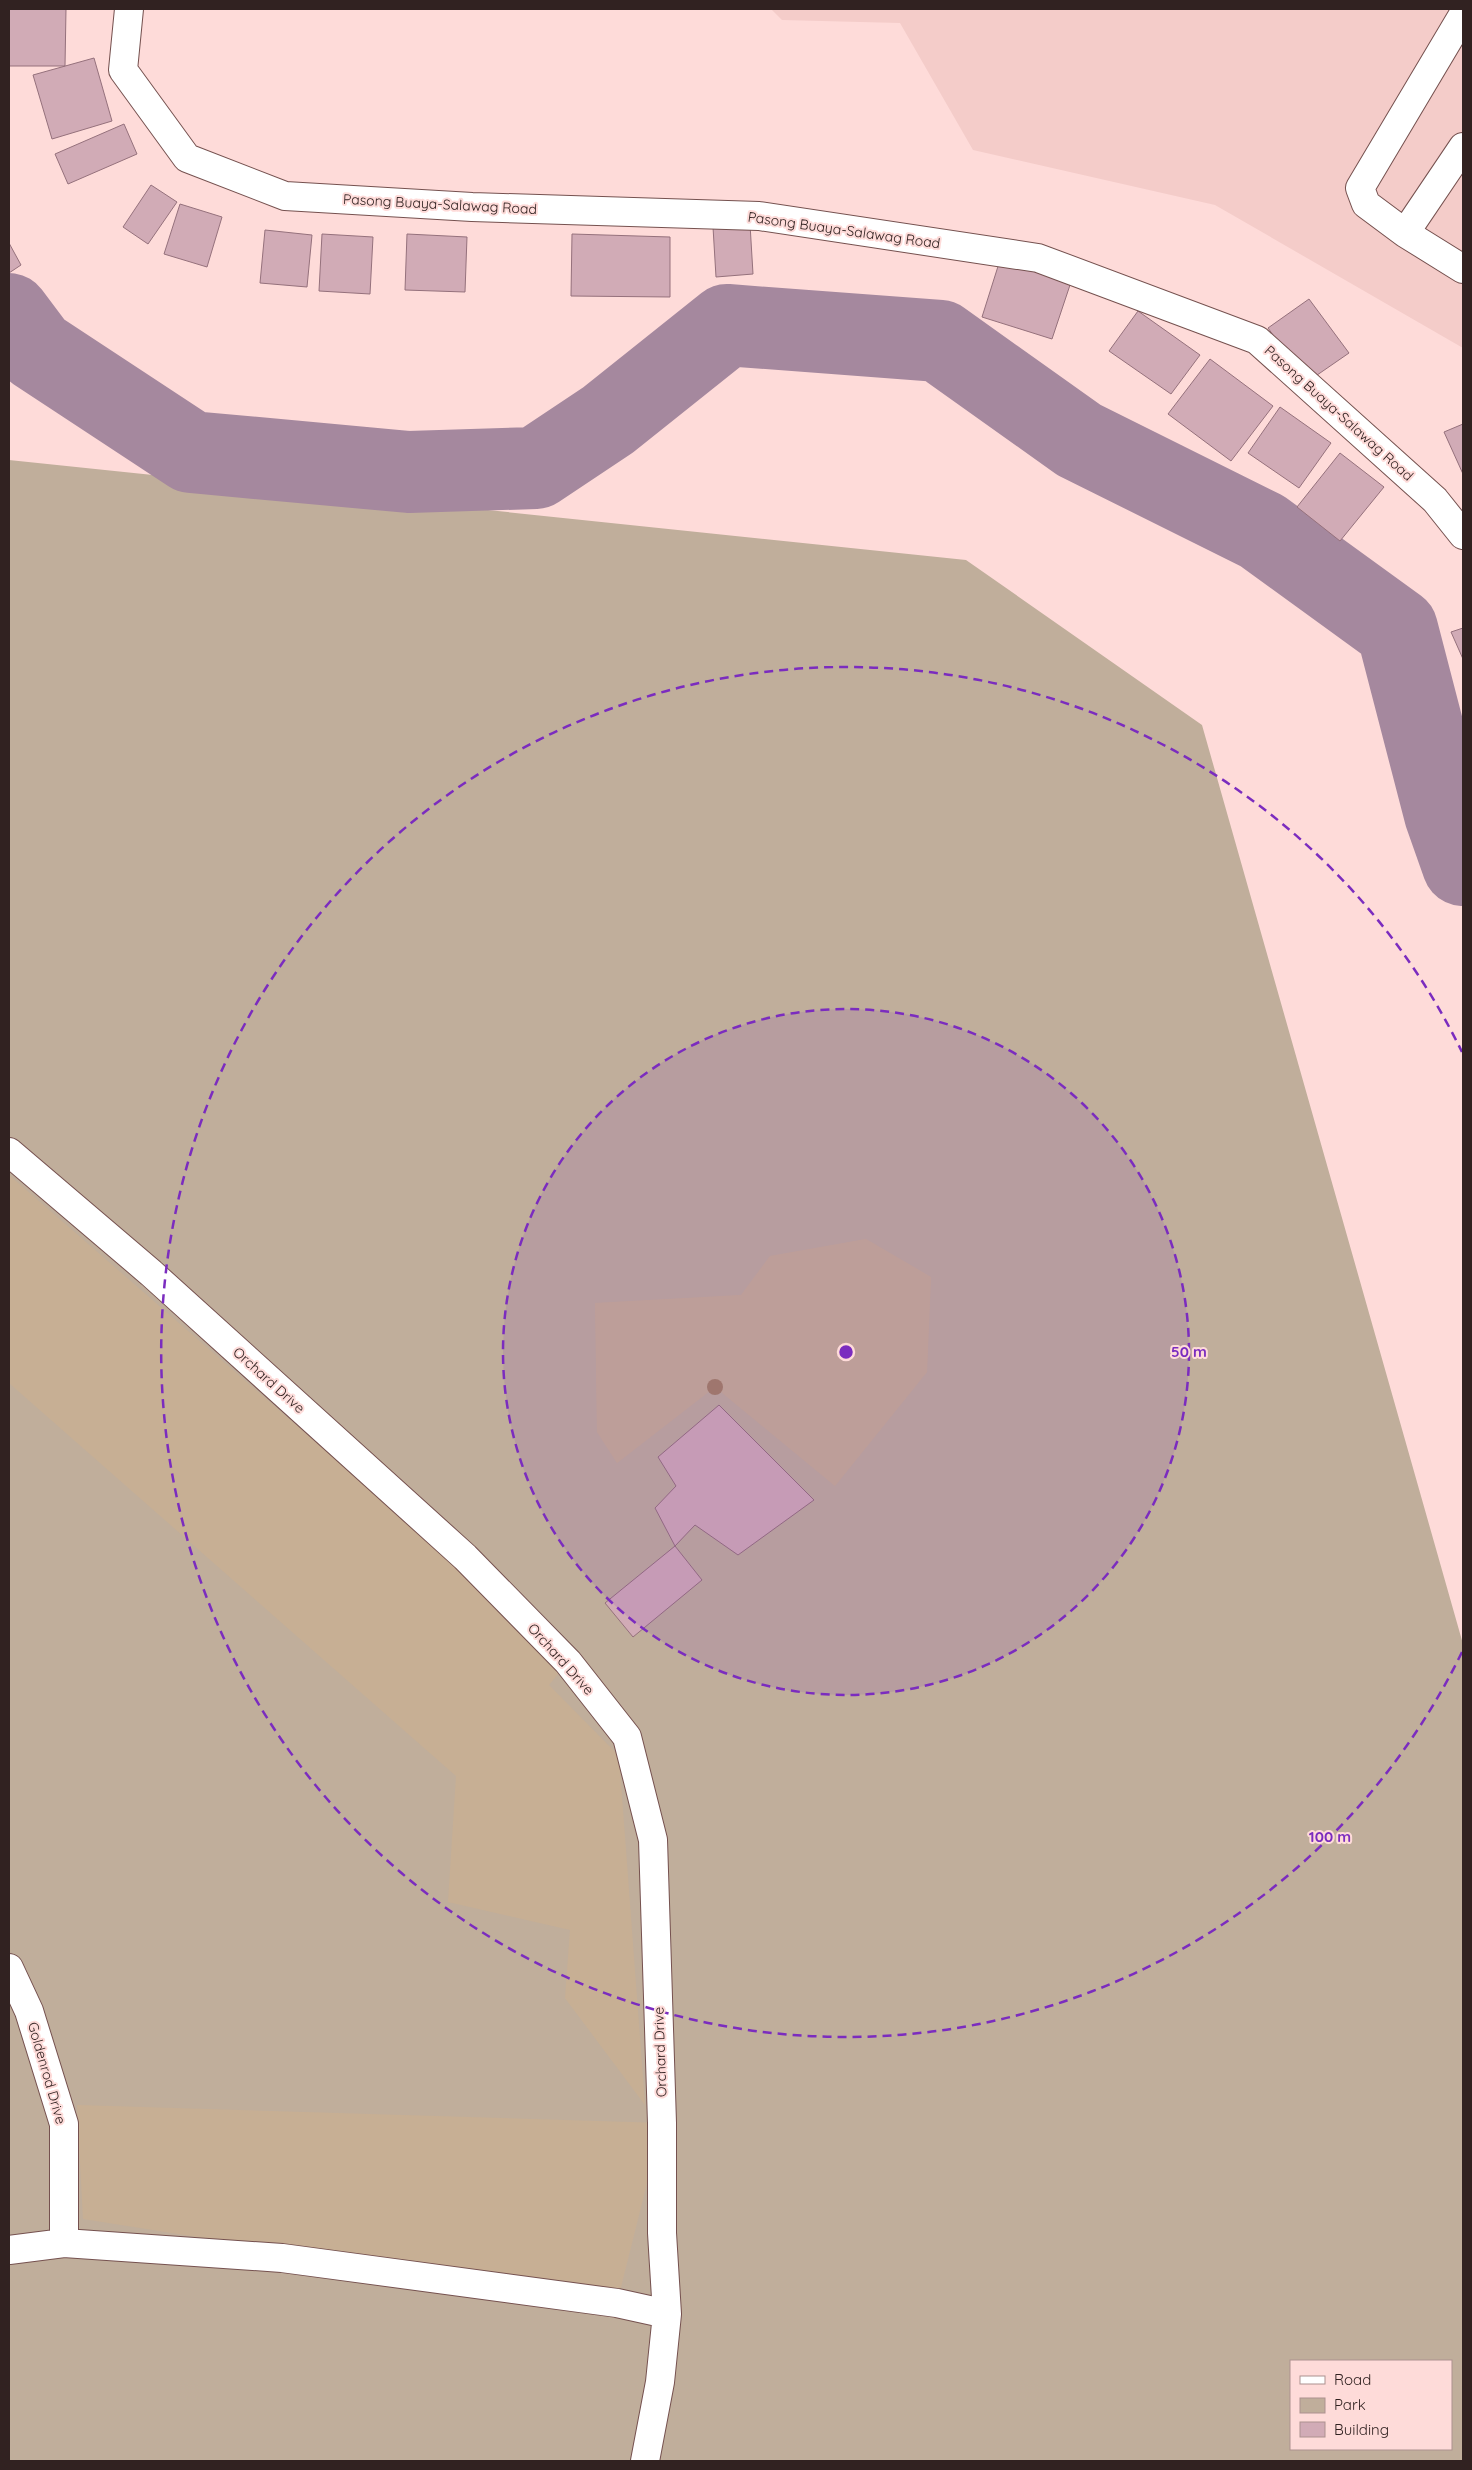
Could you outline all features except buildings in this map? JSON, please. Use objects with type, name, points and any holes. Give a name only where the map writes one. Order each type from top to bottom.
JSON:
[{"type":"street","name":"Pasong Buaya-Salawag Road","points":[[129,9],[123,70],[187,158],[284,196],[472,207],[759,216],[1038,258],[1257,340],[1435,500],[1463,535]]},
{"type":"street","points":[[1463,14],[1360,188],[1366,204],[1405,234],[1463,269]]},
{"type":"street","points":[[1405,234],[1463,147]]},
{"type":"street","name":"Orchard Drive","points":[[9,1152],[151,1273],[465,1557],[568,1662],[627,1738],[653,1840],[662,2123],[662,2233],[667,2314],[660,2382],[645,2461]]},
{"type":"street","name":"Goldenrod Drive","points":[[9,1968],[29,2011],[64,2124],[64,2243]]},
{"type":"street","points":[[9,2250],[64,2243],[282,2258],[616,2303],[667,2314]]},
{"type":"street","name":"Orchard Drive","points":[[639,2461],[660,2382]]},
{"type":"shaded area","points":[[771,9],[1463,9],[1463,348],[1215,205],[973,150],[900,23],[782,20]]},
{"type":"shaded area","points":[[9,1175],[568,1662],[549,1685],[619,1756],[645,2105],[565,1998],[570,1930],[448,1902],[456,1776],[9,1383]]},
{"type":"shaded area","points":[[866,1239],[931,1277],[927,1372],[835,1486],[715,1387],[617,1463],[597,1432],[595,1303],[741,1295],[770,1256]]},
{"type":"shaded area","points":[[77,2105],[662,2123],[617,2303],[83,2219]]},
{"type":"green space","points":[[9,460],[966,560],[1202,725],[1463,1644],[1463,2461],[9,2461]]},
{"type":"waterway","points":[[9,314],[36,350],[191,452],[409,472],[536,468],[608,420],[727,325],[940,341],[1079,440],[1262,531],[1397,629],[1445,814],[1463,865]]}]
